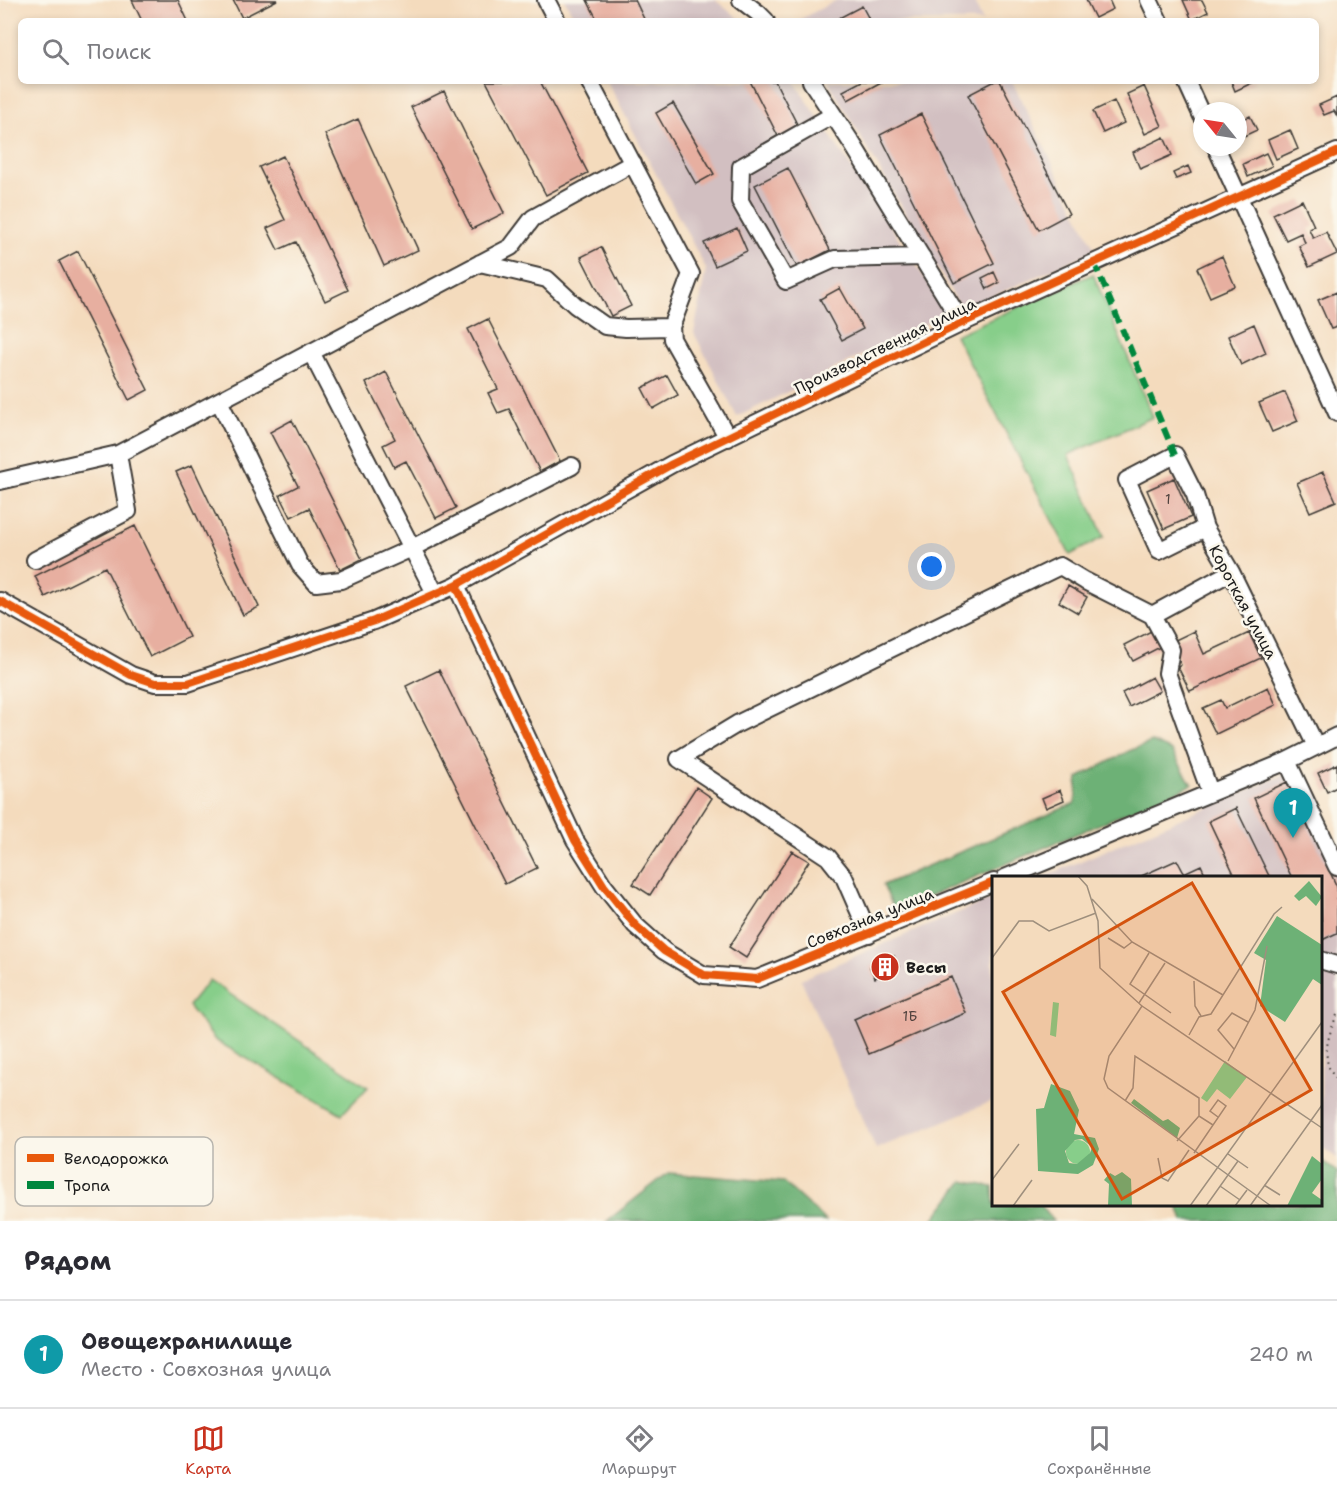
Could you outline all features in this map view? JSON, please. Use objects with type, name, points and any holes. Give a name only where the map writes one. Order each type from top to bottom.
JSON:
[{"type":"street","points":[[546,0],[555,18]]},
{"type":"street","points":[[741,0],[763,18]]},
{"type":"street","points":[[1149,0],[1158,18]]},
{"type":"street","points":[[591,84],[691,274],[671,327],[672,339],[728,438]]},
{"type":"street","points":[[814,84],[962,323]]},
{"type":"street","points":[[1187,84],[1196,102]]},
{"type":"street","points":[[833,114],[741,167],[740,201],[786,281],[835,259],[922,257]]},
{"type":"street","name":"Производственная улица","points":[[0,601],[131,675],[155,683],[188,683],[374,621],[456,585],[672,464],[962,323],[1337,152]]},
{"type":"street","points":[[1220,156],[1337,413]]},
{"type":"street","points":[[0,481],[118,454],[511,246],[533,218],[633,163]]},
{"type":"street","points":[[480,263],[547,279],[604,326],[671,327]]},
{"type":"street","points":[[311,352],[435,593]]},
{"type":"street","points":[[219,401],[300,565],[316,583],[341,580],[412,548],[572,466]]},
{"type":"street","points":[[35,560],[128,511],[118,454]]},
{"type":"street","name":"Короткая улица","points":[[1204,528],[1159,550],[1127,480],[1175,455],[1195,495],[1204,528],[1231,572],[1316,746]]},
{"type":"street","points":[[869,933],[844,877],[828,857],[679,759],[737,724],[1059,566],[1152,615],[1171,650],[1167,673],[1210,792]]},
{"type":"street","points":[[1152,615],[1231,572]]},
{"type":"street","name":"Совхозная улица","points":[[456,585],[576,840],[604,886],[635,925],[657,945],[704,975],[757,979],[992,882]]},
{"type":"street","points":[[1010,876],[1287,761],[1337,736]]},
{"type":"street","points":[[1287,761],[1337,867]]},
{"type":"street","points":[[1322,961],[1337,965]]},
{"type":"path","points":[[1337,1015],[1330,1030],[1325,1055],[1333,1076],[1337,1080]]},
{"type":"shaded area","points":[[565,0],[715,0],[738,18],[574,18]]},
{"type":"shaded area","points":[[837,0],[973,0],[982,18],[803,18]]},
{"type":"shaded area","points":[[609,84],[796,84],[948,313],[737,417],[694,333],[706,269]]},
{"type":"shaded area","points":[[830,84],[1013,84],[1095,250],[962,310]]},
{"type":"shaded area","points":[[1288,773],[1337,877],[1337,969],[1322,964],[1322,876],[1046,876]]},
{"type":"shaded area","points":[[992,898],[992,1101],[876,1149],[801,979]]},
{"type":"shaded area","points":[[1322,968],[1337,973],[1337,1158],[1322,1148]]},
{"type":"green space","points":[[1093,274],[1153,417],[1068,455],[1104,537],[1070,555],[955,335]]},
{"type":"green space","points":[[1152,742],[1172,751],[1192,785],[895,911],[883,885],[1075,803],[1078,778],[1129,751]]},
{"type":"green space","points":[[209,980],[368,1087],[342,1114],[215,1040],[188,1006]]},
{"type":"green space","points":[[1322,1161],[1337,1172],[1337,1221],[1183,1221],[1178,1206],[1322,1206]]},
{"type":"green space","points":[[668,1173],[783,1182],[826,1221],[607,1221]]},
{"type":"green space","points":[[963,1181],[992,1187],[992,1206],[1042,1206],[1053,1221],[932,1221]]},
{"type":"building","points":[[132,0],[178,0],[187,18],[141,18]]},
{"type":"building","points":[[233,0],[277,0],[242,18]]},
{"type":"building","points":[[587,0],[635,0],[644,18],[596,18]]},
{"type":"building","points":[[1086,0],[1109,0],[1113,9],[1095,18]]},
{"type":"building","points":[[1183,0],[1202,0],[1208,12],[1191,18]]},
{"type":"building","points":[[862,6],[868,18],[839,18]]},
{"type":"building","points":[[488,84],[542,84],[588,173],[546,195]]},
{"type":"building","points":[[752,84],[777,84],[799,128],[779,138]]},
{"type":"building","points":[[856,84],[877,84],[848,100],[843,91]]},
{"type":"building","points":[[989,84],[1002,84],[1069,214],[1039,230],[968,95]]},
{"type":"building","points":[[1232,84],[1250,84],[1235,91]]},
{"type":"building","points":[[1144,86],[1162,126],[1145,134],[1127,94]]},
{"type":"building","points":[[444,91],[504,213],[472,229],[411,107]]},
{"type":"building","points":[[1337,97],[1337,116],[1334,111],[1324,115],[1319,105]]},
{"type":"building","points":[[1114,101],[1124,123],[1103,133],[1093,111]]},
{"type":"building","points":[[673,103],[714,174],[696,184],[656,113]]},
{"type":"building","points":[[921,114],[994,263],[954,283],[880,135]]},
{"type":"building","points":[[1250,116],[1257,130],[1247,135],[1247,118]]},
{"type":"building","points":[[358,119],[418,250],[384,266],[325,134]]},
{"type":"building","points":[[1290,130],[1298,149],[1276,159],[1268,140]]},
{"type":"building","points":[[1164,137],[1172,155],[1140,169],[1133,152]]},
{"type":"building","points":[[1266,153],[1272,166],[1248,177],[1243,164]]},
{"type":"building","points":[[283,156],[348,290],[325,301],[296,242],[278,250],[267,228],[285,220],[259,167]]},
{"type":"building","points":[[1188,166],[1191,173],[1176,179],[1173,173]]},
{"type":"building","points":[[788,168],[830,250],[797,267],[755,185]]},
{"type":"building","points":[[1302,200],[1314,226],[1309,229],[1313,238],[1326,232],[1337,254],[1309,267],[1299,246],[1305,243],[1301,233],[1286,240],[1273,214]]},
{"type":"building","points":[[737,228],[747,251],[715,266],[704,243]]},
{"type":"building","points":[[601,247],[631,306],[611,316],[581,257]]},
{"type":"building","points":[[78,251],[148,390],[129,400],[59,261]]},
{"type":"building","points":[[1222,256],[1235,286],[1210,297],[1197,268]]},
{"type":"building","points":[[994,272],[999,283],[987,289],[982,278]]},
{"type":"building","points":[[840,288],[863,329],[842,340],[820,299]]},
{"type":"building","points":[[1337,292],[1337,327],[1331,329],[1318,300]]},
{"type":"building","points":[[488,319],[560,461],[540,472],[509,409],[498,413],[488,393],[498,389],[468,329]]},
{"type":"building","points":[[1254,324],[1266,353],[1241,365],[1228,336]]},
{"type":"building","points":[[386,372],[456,508],[436,518],[406,461],[394,467],[383,445],[395,439],[366,383]]},
{"type":"building","points":[[667,375],[678,395],[653,409],[642,388]]},
{"type":"building","points":[[1285,392],[1298,421],[1272,432],[1259,403]]},
{"type":"building","points":[[292,420],[362,559],[340,570],[309,508],[291,517],[280,495],[298,486],[270,432]]},
{"type":"building","points":[[192,465],[259,607],[243,615],[176,472]]},
{"type":"building","points":[[1323,472],[1336,501],[1310,512],[1297,483]]},
{"type":"building","points":[[1174,478],[1191,517],[1164,529],[1147,490]]},
{"type":"building","points":[[135,526],[189,637],[150,657],[105,567],[45,597],[35,576]]},
{"type":"building","points":[[1068,586],[1087,597],[1078,613],[1059,602]]},
{"type":"building","points":[[1157,628],[1166,644],[1133,661],[1124,645]]},
{"type":"building","points":[[1194,631],[1204,654],[1249,633],[1261,658],[1190,691],[1178,667],[1181,665],[1171,642]]},
{"type":"building","points":[[439,670],[537,868],[505,884],[406,686]]},
{"type":"building","points":[[1152,677],[1160,691],[1129,707],[1122,693]]},
{"type":"building","points":[[1268,687],[1276,705],[1216,734],[1203,708],[1221,700],[1225,708]]},
{"type":"building","points":[[1337,764],[1337,787],[1327,792],[1318,773]]},
{"type":"building","points":[[1287,782],[1337,887],[1337,933],[1322,940],[1322,876],[1291,876],[1254,798]]},
{"type":"building","points":[[696,787],[712,798],[650,895],[633,884]]},
{"type":"building","points":[[1060,790],[1064,800],[1046,808],[1042,798]]},
{"type":"building","points":[[1236,808],[1269,876],[1235,876],[1209,821]]},
{"type":"building","points":[[792,851],[809,861],[746,958],[729,947]]},
{"type":"building","points":[[1177,860],[1184,873],[1201,865],[1206,876],[1141,876]]},
{"type":"building","name":"Весы","points":[[894,956],[899,967],[875,978],[870,967]]},
{"type":"building","points":[[951,977],[966,1013],[869,1054],[854,1019]]},
{"type":"marked path","points":[[1094,262],[1175,455]]},
{"type":"cycle path","points":[[456,585],[672,464],[962,323],[1337,152]]},
{"type":"cycle path","points":[[0,601],[131,675],[155,683],[188,683],[374,621],[456,585],[575,840],[604,886],[635,925],[664,951],[704,975],[757,979],[992,883]]},
{"type":"place","name":"Овощехранилище","points":[[1293,838]]},
{"type":"place","name":"Весы","points":[[885,967]]}]
